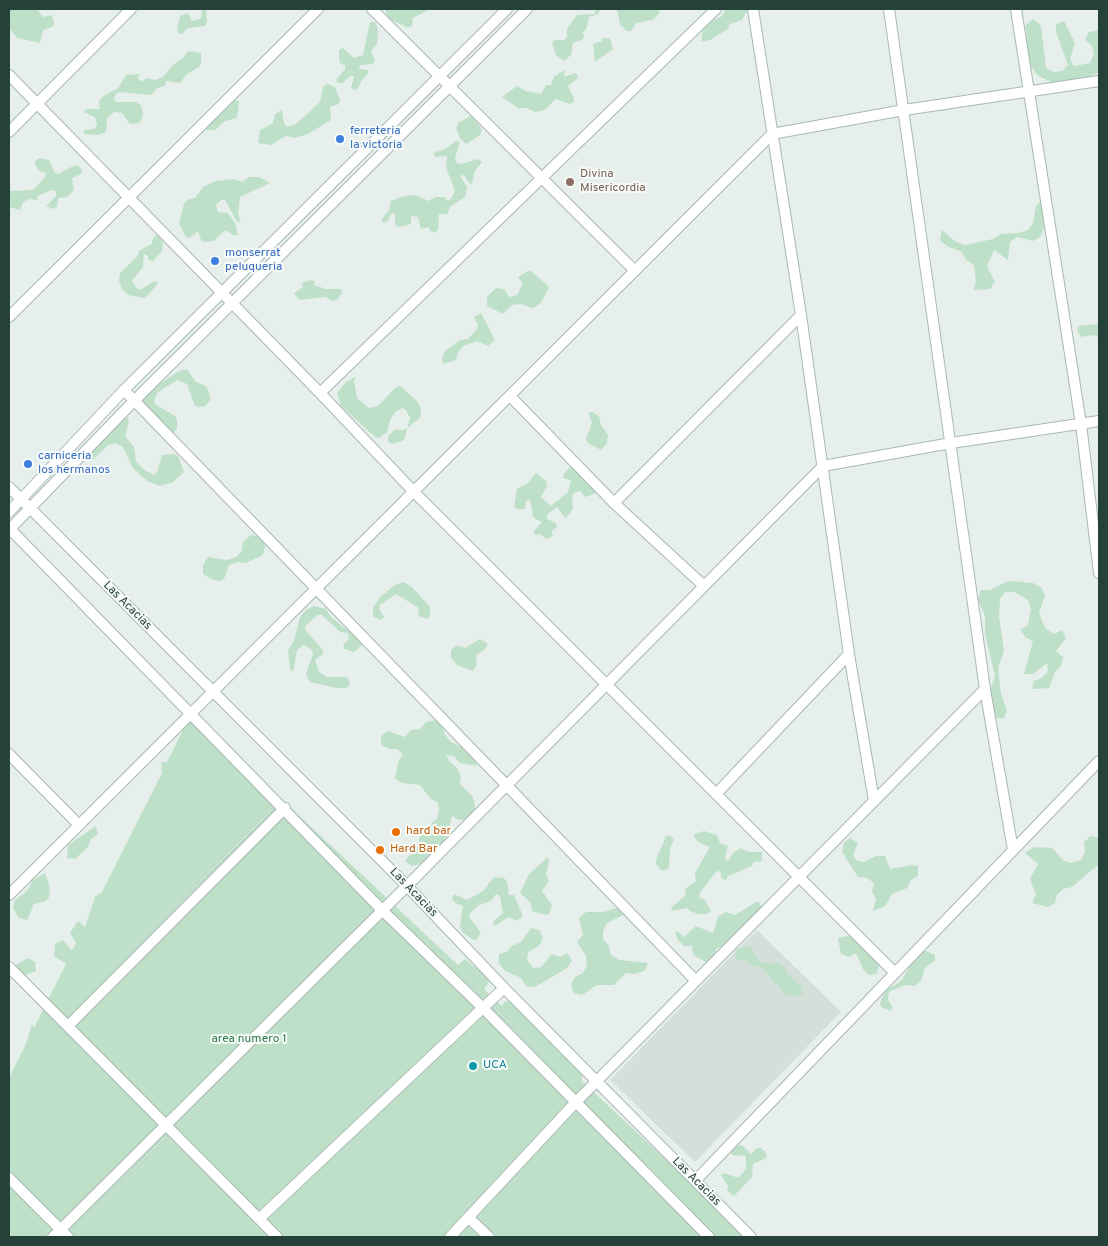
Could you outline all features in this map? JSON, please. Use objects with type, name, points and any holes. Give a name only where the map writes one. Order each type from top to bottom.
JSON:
[{"type":"street","points":[[9,132],[131,9]]},
{"type":"street","points":[[9,317],[127,197],[318,9]]},
{"type":"street","points":[[372,9],[635,271]]},
{"type":"street","points":[[9,512],[20,498],[124,390],[507,9]]},
{"type":"street","points":[[527,9],[133,401],[31,509],[9,529],[382,910],[483,1008],[709,1237]]},
{"type":"street","points":[[320,393],[716,9]]},
{"type":"street","points":[[753,9],[801,315],[850,654],[874,801]]},
{"type":"street","points":[[890,9],[985,689],[1013,850]]},
{"type":"street","points":[[1016,9],[1081,424],[1099,573]]},
{"type":"street","points":[[9,75],[320,393],[414,492],[895,973]]},
{"type":"street","points":[[9,895],[772,134],[904,110],[1099,81]]},
{"type":"street","points":[[614,503],[801,315]]},
{"type":"street","points":[[124,390],[696,981]]},
{"type":"street","points":[[510,396],[614,503],[704,586]]},
{"type":"street","points":[[9,1178],[60,1235],[166,1125],[407,886],[823,466],[951,443],[1099,421]]},
{"type":"street","name":"Las Acacias","points":[[9,487],[407,886],[504,988],[750,1237]]},
{"type":"street","points":[[716,794],[850,654]]},
{"type":"street","points":[[450,1237],[470,1218],[596,1081],[985,689]]},
{"type":"street","points":[[9,754],[80,825]]},
{"type":"street","points":[[695,1181],[1099,761]]},
{"type":"street","points":[[68,1026],[284,808]]},
{"type":"street","points":[[9,967],[277,1237]]},
{"type":"street","points":[[259,1219],[504,988]]},
{"type":"street","points":[[470,1218],[490,1237]]},
{"type":"shaded area","points":[[757,930],[841,1012],[695,1162],[610,1080]]},
{"type":"green space","points":[[9,9],[37,9],[43,17],[52,15],[54,23],[52,27],[43,30],[40,43],[17,38],[9,28]]},
{"type":"green space","points":[[202,9],[206,9],[207,22],[205,26],[188,28],[182,34],[178,33],[180,16],[188,13],[192,21],[196,20],[201,18]]},
{"type":"green space","points":[[385,9],[430,9],[413,18],[412,26],[408,28],[388,18]]},
{"type":"green space","points":[[617,9],[658,9],[660,13],[653,20],[636,23],[631,31],[627,31],[620,25]]},
{"type":"green space","points":[[726,9],[748,9],[742,20],[730,24],[728,29],[710,40],[701,42],[703,29],[713,20],[721,17]]},
{"type":"green space","points":[[596,10],[600,10],[598,14],[589,17],[582,40],[573,43],[571,55],[564,61],[556,55],[552,42],[564,40],[567,37],[567,29],[577,15],[594,14]]},
{"type":"green space","points":[[1033,19],[1041,26],[1046,68],[1054,72],[1062,71],[1068,65],[1056,32],[1056,24],[1064,21],[1075,43],[1070,59],[1074,66],[1090,63],[1094,54],[1092,46],[1085,40],[1089,32],[1099,30],[1099,72],[1080,81],[1053,83],[1037,75],[1028,61],[1026,25]]},
{"type":"green space","points":[[370,22],[375,22],[378,30],[377,44],[371,51],[375,60],[373,64],[360,65],[359,69],[368,70],[368,74],[355,90],[351,88],[354,76],[350,76],[343,83],[339,83],[336,80],[345,69],[345,65],[340,63],[339,50],[343,48],[354,58],[363,55]]},
{"type":"green space","points":[[603,38],[610,38],[613,49],[595,62],[593,44],[603,41],[601,40]]},
{"type":"green space","points":[[188,51],[201,53],[201,63],[199,67],[187,74],[180,83],[166,81],[165,86],[157,88],[151,95],[120,92],[114,97],[115,102],[136,102],[141,105],[143,114],[140,123],[130,124],[122,113],[114,112],[107,118],[106,132],[98,135],[83,134],[85,130],[94,129],[97,125],[95,117],[83,112],[87,109],[100,109],[99,101],[102,97],[118,88],[126,75],[138,74],[141,76],[138,76],[139,80],[143,81],[146,78],[155,80],[163,77]]},
{"type":"green space","points":[[565,69],[564,77],[576,73],[578,78],[568,86],[574,98],[574,102],[570,104],[556,99],[544,110],[535,112],[527,108],[518,108],[502,97],[517,86],[526,91],[541,94],[546,85],[551,85],[554,77]]},
{"type":"green space","points":[[327,84],[335,87],[340,100],[339,104],[330,107],[331,120],[308,134],[295,138],[286,136],[271,145],[258,143],[260,130],[273,123],[275,114],[282,110],[284,123],[287,127],[296,124],[320,102],[323,87]]},
{"type":"green space","points":[[235,100],[239,101],[237,118],[225,121],[215,130],[206,130],[205,126],[210,119],[222,113]]},
{"type":"green space","points":[[471,116],[482,129],[480,135],[466,144],[460,138],[456,128],[459,122]]},
{"type":"green space","points":[[456,141],[460,142],[455,158],[457,163],[461,164],[478,159],[482,162],[475,171],[472,184],[468,182],[464,175],[460,176],[467,187],[465,197],[451,206],[447,214],[439,214],[438,230],[434,233],[430,231],[429,227],[421,229],[418,217],[411,216],[411,224],[399,227],[395,225],[395,213],[391,214],[388,221],[384,223],[381,220],[389,210],[391,201],[404,196],[416,195],[428,201],[436,197],[445,197],[447,201],[451,199],[455,191],[446,168],[447,156],[435,157],[433,153],[445,149]]},
{"type":"green space","points":[[40,158],[49,160],[54,172],[58,174],[75,165],[79,166],[82,170],[81,174],[72,178],[74,190],[67,197],[58,198],[57,207],[53,209],[46,206],[56,196],[56,191],[52,190],[38,196],[37,200],[29,199],[23,202],[20,210],[9,207],[9,191],[33,190],[45,177],[46,173],[39,171],[35,164],[36,160]]},
{"type":"green space","points":[[249,177],[259,177],[270,183],[240,197],[238,214],[241,222],[237,221],[234,217],[226,201],[222,199],[216,205],[218,212],[228,213],[235,223],[238,235],[233,235],[225,230],[214,241],[205,242],[201,240],[198,231],[190,238],[186,237],[179,224],[184,204],[187,200],[195,198],[203,187],[215,181],[234,179],[242,182]]},
{"type":"green space","points":[[1043,200],[1044,228],[1040,237],[1033,241],[1017,237],[1010,242],[1008,260],[994,250],[987,266],[995,282],[990,289],[973,290],[976,282],[974,265],[966,260],[962,252],[947,246],[940,240],[942,230],[956,242],[965,245],[993,239],[1001,234],[1019,233],[1028,230],[1033,223],[1036,206]]},
{"type":"green space","points":[[157,235],[163,242],[162,251],[153,261],[149,260],[148,256],[144,254],[143,267],[132,281],[137,289],[141,289],[153,282],[158,282],[145,298],[128,295],[122,289],[119,281],[120,273],[136,258],[140,250],[152,244],[153,238]]},
{"type":"green space","points":[[530,270],[549,287],[541,303],[533,308],[521,304],[512,305],[503,314],[487,306],[487,297],[496,288],[504,289],[509,297],[517,295],[523,284],[518,277]]},
{"type":"green space","points":[[311,280],[315,281],[314,285],[326,289],[341,289],[342,293],[337,300],[333,301],[325,297],[299,300],[294,293],[303,287],[302,283]]},
{"type":"green space","points":[[481,313],[495,340],[488,346],[477,341],[464,346],[458,352],[456,360],[444,364],[442,360],[444,352],[460,340],[468,339],[477,329],[478,325],[474,317]]},
{"type":"green space","points":[[1099,324],[1099,337],[1093,335],[1081,337],[1077,330],[1079,326]]},
{"type":"green space","points":[[187,369],[195,381],[207,387],[211,400],[204,407],[195,406],[187,384],[177,380],[157,393],[154,401],[156,405],[175,416],[177,420],[177,429],[170,436],[143,406],[142,396],[179,371]]},
{"type":"green space","points":[[357,377],[354,380],[357,398],[369,408],[378,406],[395,388],[400,386],[417,401],[421,409],[420,418],[407,428],[410,418],[406,410],[402,408],[395,412],[390,420],[387,432],[379,438],[375,437],[341,406],[337,393],[346,382]]},
{"type":"green space","points":[[592,412],[599,416],[601,425],[608,435],[607,443],[601,450],[588,443],[586,439],[592,423],[588,413]]},
{"type":"green space","points":[[127,417],[129,421],[125,436],[134,447],[136,461],[143,469],[154,475],[157,472],[162,455],[174,454],[178,456],[184,472],[173,482],[160,486],[147,481],[133,468],[123,447],[115,443],[107,446],[93,460],[89,460],[89,451]]},
{"type":"green space","points":[[407,428],[405,438],[402,441],[392,444],[388,442],[388,437],[394,430]]},
{"type":"green space","points":[[573,464],[595,490],[594,494],[585,497],[580,491],[576,492],[572,495],[573,508],[569,515],[565,518],[557,507],[547,515],[547,519],[556,523],[557,527],[551,532],[553,536],[546,539],[540,534],[536,535],[533,532],[542,522],[533,516],[530,500],[526,501],[525,509],[517,509],[514,506],[517,489],[528,483],[536,473],[546,481],[547,486],[541,497],[551,506],[568,492],[571,480],[563,478],[564,474]]},
{"type":"green space","points":[[251,535],[261,537],[265,546],[263,555],[246,563],[238,562],[229,565],[224,579],[220,581],[211,579],[203,574],[203,565],[208,557],[227,560],[236,557],[242,551],[243,542]]},
{"type":"green space","points":[[404,582],[412,587],[430,607],[430,616],[427,619],[418,616],[419,608],[396,594],[380,605],[379,609],[384,617],[381,620],[373,617],[373,608],[380,597],[395,585]]},
{"type":"green space","points":[[1006,582],[1033,583],[1041,587],[1045,595],[1039,613],[1042,621],[1046,629],[1054,634],[1062,630],[1066,638],[1056,651],[1063,657],[1061,666],[1055,672],[1049,688],[1032,689],[1034,681],[1042,678],[1048,671],[1047,663],[1033,674],[1024,674],[1033,641],[1025,637],[1020,630],[1028,625],[1031,609],[1028,600],[1014,592],[1005,592],[1000,599],[999,616],[1004,651],[998,668],[1001,694],[1007,710],[1004,718],[995,718],[989,693],[995,676],[985,634],[985,616],[978,600],[981,590],[990,590]]},
{"type":"green space","points":[[314,606],[326,609],[331,617],[362,642],[361,646],[354,652],[345,649],[343,645],[349,639],[348,634],[339,631],[322,615],[318,615],[305,626],[306,631],[323,650],[323,654],[315,660],[319,672],[327,677],[347,677],[350,684],[347,688],[337,688],[310,682],[306,674],[313,654],[312,650],[304,645],[297,650],[293,672],[290,668],[288,651],[294,640],[300,617],[306,610]]},
{"type":"green space","points":[[480,639],[488,644],[483,651],[476,655],[477,664],[473,671],[457,665],[451,658],[451,650],[456,645],[465,648]]},
{"type":"green space","name":"area numero 1","points":[[191,714],[458,965],[465,959],[486,973],[489,982],[484,989],[502,1006],[504,1002],[510,1001],[559,1052],[582,1068],[582,1081],[748,1237],[9,1237],[9,1078],[26,1044],[32,1024],[34,1028],[66,964],[54,956],[55,944],[63,940],[72,951],[76,943],[70,933],[78,921],[85,927],[95,897],[102,892],[162,773],[161,762],[167,762]]},
{"type":"green space","points":[[435,720],[442,726],[445,735],[451,742],[468,750],[474,757],[477,766],[460,763],[454,756],[446,755],[461,776],[460,784],[473,797],[474,814],[468,820],[459,820],[452,816],[448,833],[441,848],[420,864],[412,866],[405,861],[417,847],[422,830],[437,819],[438,803],[430,798],[420,785],[403,783],[395,779],[398,762],[403,754],[397,749],[389,749],[381,745],[381,736],[388,731],[405,737],[411,730],[420,729],[426,722]]},
{"type":"green space","points":[[96,826],[98,834],[91,839],[88,847],[75,859],[67,858],[68,845]]},
{"type":"green space","points":[[704,831],[717,835],[720,843],[728,846],[725,858],[728,861],[733,853],[740,848],[749,852],[762,852],[762,861],[754,862],[752,866],[728,876],[726,880],[722,879],[720,871],[716,872],[699,894],[711,911],[707,914],[698,914],[687,908],[671,911],[672,907],[686,895],[685,889],[696,881],[695,873],[710,847],[698,842],[693,835]]},
{"type":"green space","points":[[666,836],[671,836],[674,840],[670,848],[669,867],[666,870],[661,870],[656,864],[656,860]]},
{"type":"green space","points":[[1091,836],[1099,838],[1099,864],[1072,887],[1063,889],[1057,895],[1055,903],[1048,907],[1032,903],[1036,895],[1030,879],[1038,864],[1025,853],[1034,847],[1052,848],[1064,861],[1072,863],[1081,860],[1085,852],[1084,842]]},
{"type":"green space","points":[[850,838],[858,843],[853,855],[856,860],[864,862],[876,856],[885,856],[890,869],[912,865],[918,866],[918,876],[911,880],[907,888],[892,894],[885,906],[873,911],[876,899],[872,891],[874,883],[867,878],[858,877],[842,852],[844,843]]},
{"type":"green space","points":[[548,857],[549,862],[546,874],[549,881],[542,891],[552,905],[549,914],[545,915],[532,911],[530,902],[520,893],[529,874]]},
{"type":"green space","points":[[45,873],[50,888],[49,897],[46,901],[34,904],[27,920],[19,918],[13,908],[15,900],[27,891],[33,880]]},
{"type":"green space","points":[[494,877],[504,878],[507,882],[509,895],[514,895],[523,916],[517,921],[509,917],[494,926],[493,922],[503,913],[500,896],[496,894],[491,901],[479,905],[469,914],[481,933],[476,940],[472,939],[462,932],[460,927],[463,906],[455,903],[452,898],[454,894],[467,900],[483,891]]},
{"type":"green space","points":[[758,901],[763,909],[725,945],[716,949],[714,957],[708,963],[693,955],[692,946],[684,946],[678,940],[675,932],[677,931],[684,937],[696,926],[713,933],[718,917],[726,912],[735,915]]},
{"type":"green space","points":[[621,906],[623,915],[607,923],[603,931],[603,939],[609,946],[611,955],[619,960],[648,963],[644,971],[635,974],[626,973],[614,985],[597,985],[582,995],[574,993],[571,985],[575,977],[583,973],[587,965],[586,956],[577,942],[583,935],[579,918],[586,912],[604,912]]},
{"type":"green space","points":[[531,928],[539,930],[543,938],[539,946],[528,952],[527,960],[533,968],[541,967],[552,954],[560,957],[567,953],[572,960],[567,968],[535,987],[526,986],[521,978],[504,970],[499,963],[499,954],[507,952],[512,946],[521,942]]},
{"type":"green space","points":[[847,936],[856,938],[876,957],[879,966],[877,974],[869,975],[863,969],[856,953],[849,957],[841,954],[838,938]]},
{"type":"green space","points":[[743,946],[751,947],[760,962],[769,964],[777,962],[784,966],[787,974],[801,986],[803,994],[795,997],[786,995],[761,967],[752,966],[745,960],[736,960],[735,950]]},
{"type":"green space","points":[[926,951],[935,955],[935,960],[925,968],[921,981],[914,986],[905,985],[889,992],[888,1000],[893,1008],[890,1011],[881,1007],[880,1003],[885,991],[901,981],[915,958]]},
{"type":"green space","points":[[28,958],[35,962],[36,971],[22,976],[16,965]]},
{"type":"green space","points":[[742,1145],[751,1154],[757,1148],[761,1148],[767,1154],[766,1158],[753,1164],[752,1177],[734,1196],[727,1190],[728,1186],[721,1175],[725,1173],[738,1178],[746,1169],[746,1156],[732,1155],[731,1150],[733,1147]]},
{"type":"place","name":"ferreteria la victoria","points":[[340,139]]},
{"type":"place","name":"Divina Misericordia","points":[[570,182]]},
{"type":"place","name":"monserrat peluqueria","points":[[215,261]]},
{"type":"place","name":"carniceria los hermanos","points":[[28,464]]},
{"type":"place","name":"hard bar","points":[[396,832]]},
{"type":"place","name":"Hard Bar","points":[[380,850]]},
{"type":"place","name":"UCA","points":[[473,1066]]}]
